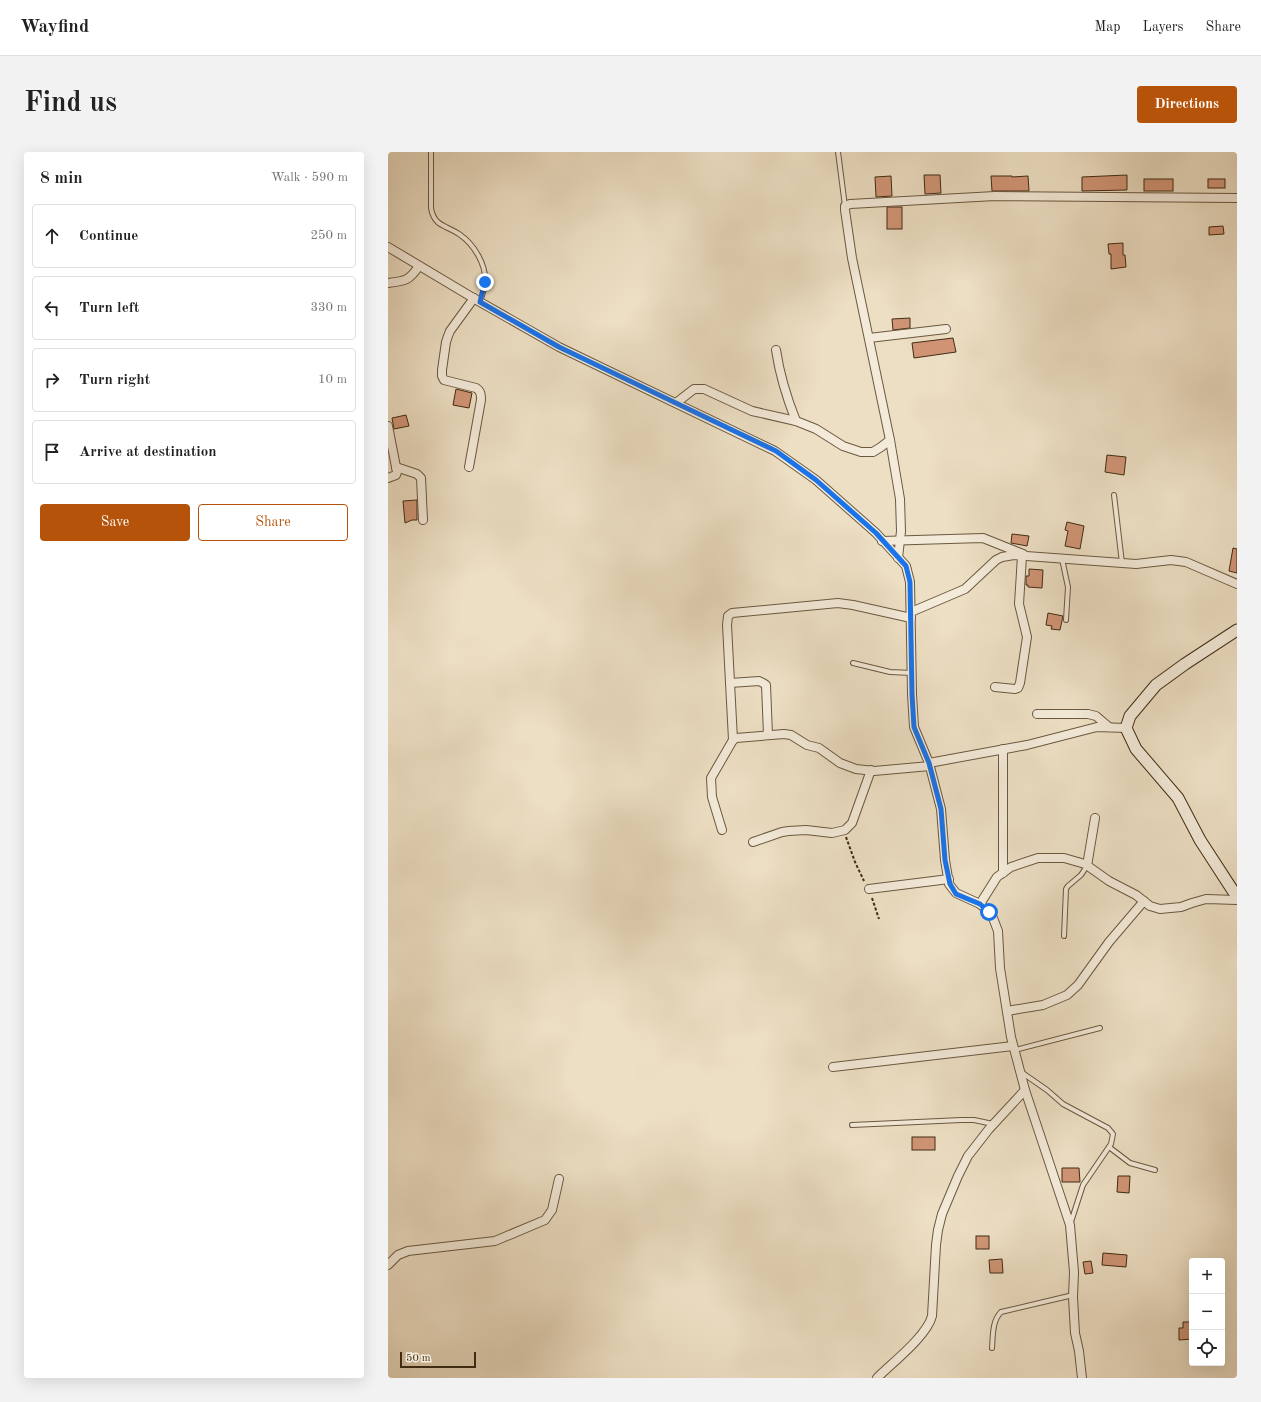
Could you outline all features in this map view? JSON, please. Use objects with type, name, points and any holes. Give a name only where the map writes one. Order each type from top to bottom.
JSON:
[{"type":"street","points":[[898,558],[901,531],[900,499],[890,440],[852,258],[845,210],[846,206],[850,204],[995,196],[1237,198]]},
{"type":"street","points":[[388,247],[559,347],[776,451],[816,480],[882,541],[906,566],[910,582],[914,727],[930,765],[941,809],[945,860],[950,884],[956,894],[980,904],[989,912],[998,931],[1000,968],[1014,1048],[1025,1090],[1070,1225],[1073,1295],[1082,1378]]},
{"type":"street","points":[[388,282],[404,281],[409,278],[419,266]]},
{"type":"street","points":[[469,467],[481,394],[476,388],[444,380],[442,370],[446,342],[450,331],[477,300]]},
{"type":"street","points":[[869,338],[946,329]]},
{"type":"street","points":[[776,350],[779,374],[796,421]]},
{"type":"street","points":[[676,402],[694,389],[704,389],[752,411],[796,421],[816,430],[843,446],[860,452],[873,452],[890,440]]},
{"type":"street","points":[[388,426],[397,472],[396,475],[388,478]]},
{"type":"street","points":[[396,467],[417,474],[421,478],[423,520]]},
{"type":"street","points":[[882,541],[983,538],[1026,556]]},
{"type":"street","points":[[995,687],[1015,689],[1018,688],[1020,683],[1028,637],[1019,604],[1026,556]]},
{"type":"street","points":[[722,830],[712,797],[711,778],[733,740],[726,625],[728,616],[732,613],[838,603],[911,615],[965,589],[996,560],[1002,557],[1026,556],[1144,564],[1171,560],[1186,562],[1237,584]]},
{"type":"street","points":[[1237,630],[1156,685],[1130,716],[1126,728],[1136,749],[1178,798],[1200,840],[1237,898]]},
{"type":"street","points":[[730,683],[759,681],[766,685],[768,735]]},
{"type":"street","points":[[1037,714],[1088,714],[1096,716],[1109,727]]},
{"type":"street","points":[[733,740],[736,738],[768,735],[791,735],[807,745],[820,748],[844,765],[856,769],[871,770],[930,765],[1027,745],[1097,727],[1126,728]]},
{"type":"street","points":[[1003,749],[1003,873]]},
{"type":"street","points":[[753,842],[789,831],[843,831],[852,823],[871,770]]},
{"type":"street","points":[[1087,866],[1095,818]]},
{"type":"street","points":[[980,904],[997,877],[1011,866],[1038,858],[1064,858],[1087,866],[1150,906],[1160,909],[1181,907],[1206,899],[1237,898]]},
{"type":"street","points":[[869,890],[949,879]]},
{"type":"street","points":[[1007,1011],[1043,1005],[1067,995],[1078,985],[1109,942],[1144,901]]},
{"type":"street","points":[[833,1067],[1014,1048]]},
{"type":"street","points":[[877,1378],[923,1333],[930,1324],[932,1316],[936,1245],[942,1214],[968,1156],[979,1141],[1025,1090]]},
{"type":"street","points":[[388,1265],[398,1255],[408,1251],[495,1241],[545,1220],[552,1210],[559,1179]]},
{"type":"lane","points":[[431,152],[430,208],[432,216],[436,222],[458,233],[468,241],[478,255],[484,268],[485,282],[477,300]]},
{"type":"lane","points":[[838,152],[846,206]]},
{"type":"lane","points":[[1114,495],[1122,563]]},
{"type":"lane","points":[[1062,559],[1068,587],[1066,620]]},
{"type":"lane","points":[[854,663],[890,672],[912,672]]},
{"type":"lane","points":[[1064,936],[1066,889],[1081,875],[1087,866]]},
{"type":"lane","points":[[1014,1048],[1100,1028]]},
{"type":"lane","points":[[1020,1071],[1047,1090],[1063,1104],[1108,1128],[1113,1134],[1111,1144],[1083,1185],[1070,1225]]},
{"type":"lane","points":[[852,1125],[961,1120],[974,1120],[994,1124]]},
{"type":"lane","points":[[1109,1147],[1130,1163],[1155,1170]]},
{"type":"lane","points":[[992,1348],[995,1322],[1000,1312],[1073,1295]]},
{"type":"path","points":[[843,831],[855,862],[869,890],[879,919]]},
{"type":"building","points":[[924,175],[940,175],[941,193],[925,194]]},
{"type":"building","points":[[1127,175],[1127,190],[1082,191],[1082,177]]},
{"type":"building","points":[[891,176],[892,196],[876,197],[875,177]]},
{"type":"building","points":[[991,176],[1028,176],[1029,191],[992,191]]},
{"type":"building","points":[[1144,179],[1173,179],[1173,191],[1144,191]]},
{"type":"building","points":[[1208,179],[1225,179],[1225,188],[1208,188]]},
{"type":"building","points":[[887,207],[902,207],[902,229],[887,229]]},
{"type":"building","points":[[1223,226],[1224,234],[1209,235],[1209,227]]},
{"type":"building","points":[[1123,243],[1123,255],[1125,255],[1126,267],[1111,269],[1111,254],[1109,254],[1108,244]]},
{"type":"building","points":[[910,318],[910,328],[893,330],[892,319]]},
{"type":"building","points":[[953,338],[956,352],[914,358],[912,343]]},
{"type":"building","points":[[456,389],[472,393],[469,408],[453,405]]},
{"type":"building","points":[[406,415],[409,426],[394,429],[392,418]]},
{"type":"building","points":[[1107,455],[1126,457],[1124,475],[1105,472]]},
{"type":"building","points":[[417,500],[417,520],[412,520],[405,523],[403,501]]},
{"type":"building","points":[[1067,522],[1084,526],[1080,549],[1065,546],[1068,531],[1065,530]]},
{"type":"building","points":[[1012,534],[1029,536],[1027,546],[1011,543]]},
{"type":"building","points":[[1233,548],[1237,549],[1237,573],[1229,571]]},
{"type":"building","points":[[1029,569],[1043,570],[1042,588],[1028,587],[1028,585],[1026,585],[1026,576],[1029,576]]},
{"type":"building","points":[[1048,613],[1063,616],[1060,630],[1051,629],[1052,626],[1046,625]]},
{"type":"building","points":[[912,1137],[935,1137],[935,1150],[912,1150]]},
{"type":"building","points":[[1062,1168],[1079,1168],[1080,1182],[1062,1182]]},
{"type":"building","points":[[1118,1176],[1130,1176],[1129,1193],[1117,1192]]},
{"type":"building","points":[[976,1236],[989,1236],[989,1249],[976,1249]]},
{"type":"building","points":[[1103,1253],[1127,1255],[1126,1267],[1102,1265]]},
{"type":"building","points":[[1002,1259],[1003,1273],[990,1273],[989,1260]]},
{"type":"building","points":[[1091,1261],[1093,1273],[1085,1274],[1083,1262]]},
{"type":"building","points":[[1183,1322],[1189,1322],[1189,1339],[1179,1340],[1179,1328],[1183,1328]]},
{"type":"route","points":[[485,282],[480,302],[559,347],[776,451],[816,480],[876,533],[906,566],[910,582],[914,727],[929,763],[941,809],[945,860],[950,884],[956,894],[980,904],[989,912]]}]
